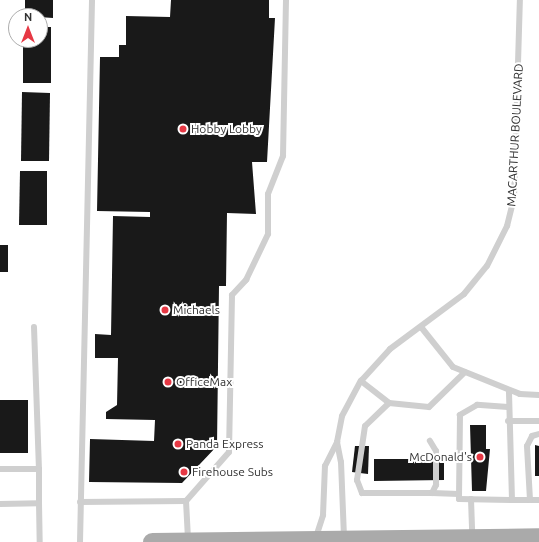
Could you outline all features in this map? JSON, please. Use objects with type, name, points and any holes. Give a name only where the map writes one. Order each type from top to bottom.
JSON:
[{"type":"main road","points":[[152,542],[344,541],[539,537]]},
{"type":"lane","points":[[80,542],[92,0]]},
{"type":"lane","points":[[188,542],[186,501],[229,452],[232,295],[246,280],[268,234],[268,194],[283,156],[286,0]]},
{"type":"lane","name":"MACARTHUR BOULEVARD","points":[[315,541],[323,515],[325,466],[336,442],[342,416],[361,381],[390,349],[422,327],[474,282],[487,266],[507,226],[514,194],[520,0]]},
{"type":"lane","points":[[34,327],[40,542]]},
{"type":"lane","points":[[422,327],[453,367],[509,390],[539,395]]},
{"type":"lane","points":[[361,381],[390,403],[429,407],[465,372]]},
{"type":"lane","points":[[509,390],[508,421],[512,500]]},
{"type":"lane","points":[[390,403],[365,426],[357,480],[362,493],[432,493],[471,499],[539,500]]},
{"type":"lane","points":[[459,496],[460,415],[477,405],[508,407]]},
{"type":"lane","points":[[508,421],[539,422]]},
{"type":"lane","points":[[530,500],[527,446],[532,436],[539,434]]},
{"type":"lane","points":[[430,441],[436,451],[436,485],[432,493]]},
{"type":"lane","points":[[336,442],[341,462],[344,541]]},
{"type":"lane","points":[[0,469],[39,468]]},
{"type":"lane","points":[[471,499],[472,539]]},
{"type":"lane","points":[[80,502],[186,501]]},
{"type":"lane","points":[[0,504],[39,503]]},
{"type":"building","points":[[25,0],[53,0],[53,18],[48,18],[48,8],[25,8]]},
{"type":"building","points":[[171,0],[269,0],[269,18],[275,18],[267,162],[252,162],[256,214],[227,213],[226,286],[219,286],[217,446],[182,483],[89,482],[90,439],[154,441],[155,420],[106,419],[106,412],[117,405],[118,358],[95,358],[95,334],[111,335],[113,216],[150,217],[150,212],[97,211],[100,57],[119,57],[119,45],[126,45],[126,16],[170,17]]},
{"type":"building","points":[[48,27],[51,27],[51,83],[23,83],[23,48],[48,48]]},
{"type":"building","points":[[22,92],[50,93],[49,161],[21,161]]},
{"type":"building","points":[[20,171],[47,171],[47,225],[19,225]]},
{"type":"building","points":[[0,245],[8,245],[8,272],[0,272]]},
{"type":"building","points":[[0,400],[28,400],[28,453],[0,453]]},
{"type":"building","name":"McDonald's","points":[[470,425],[486,425],[486,449],[490,449],[486,491],[472,491]]},
{"type":"building","points":[[535,445],[539,446],[539,476],[535,476]]},
{"type":"building","points":[[355,446],[369,446],[368,474],[352,472]]},
{"type":"building","points":[[374,459],[444,459],[444,480],[374,481]]},
{"type":"place","name":"Hobby Lobby","points":[[183,129]]},
{"type":"place","name":"Michaels","points":[[165,310]]},
{"type":"place","name":"OfficeMax","points":[[168,382]]},
{"type":"place","name":"Panda Express","points":[[178,444]]},
{"type":"place","name":"McDonald's","points":[[480,457]]},
{"type":"place","name":"Firehouse Subs","points":[[184,472]]}]
